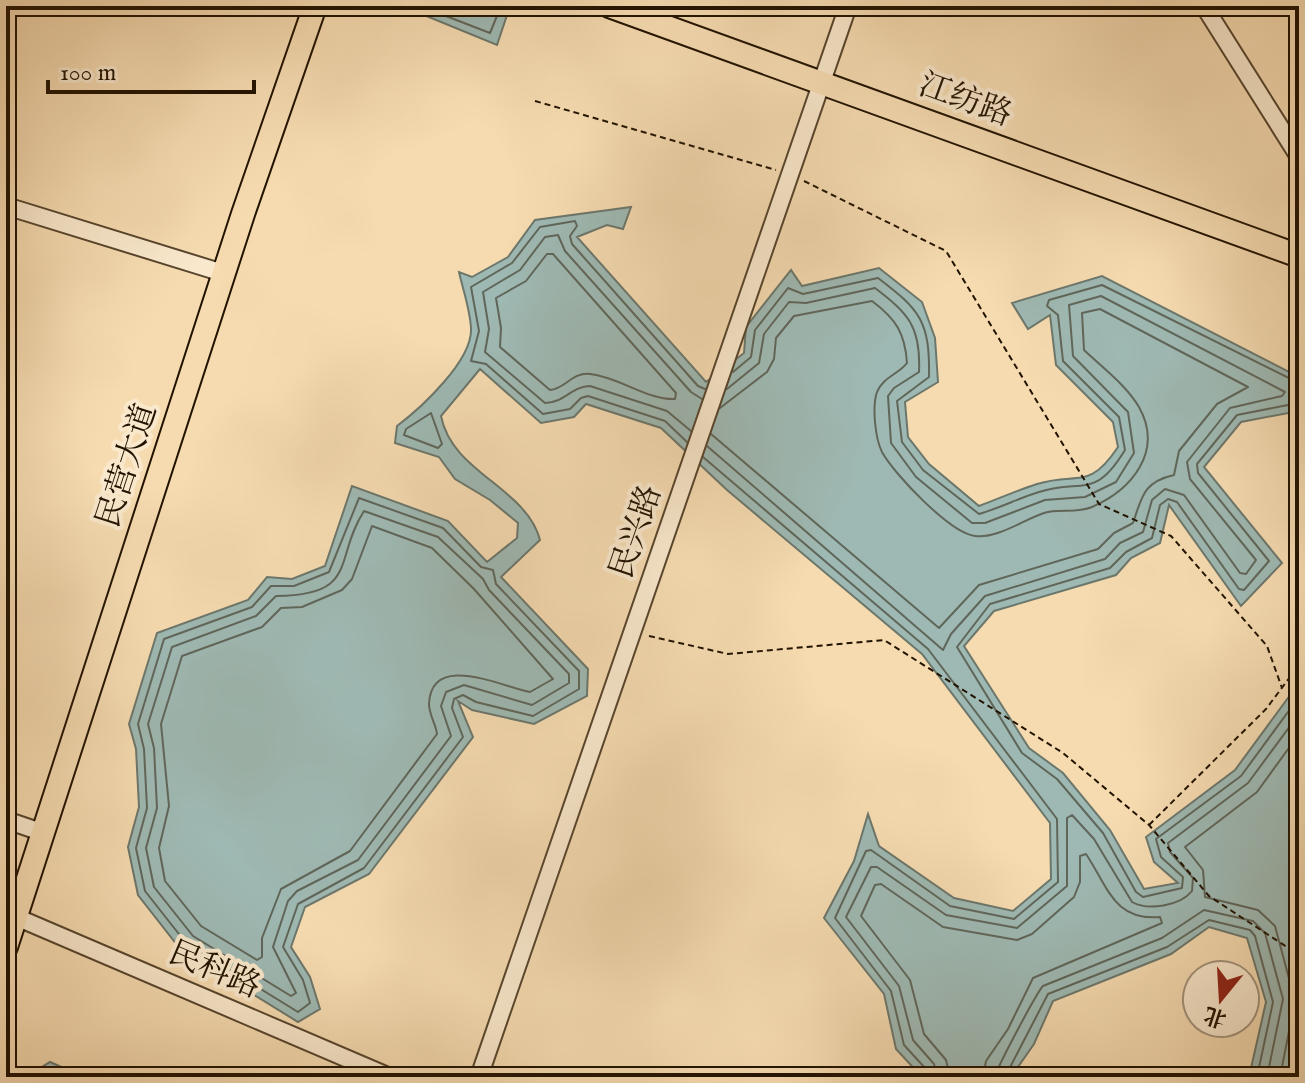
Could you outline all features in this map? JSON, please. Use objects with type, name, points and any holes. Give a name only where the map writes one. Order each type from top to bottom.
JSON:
[{"type":"main road","name":"民营大道","points":[[6,947],[16,917],[15,890],[44,833],[223,273],[315,6]]},
{"type":"main road","name":"江纺路","points":[[609,6],[1299,256]]},
{"type":"street","name":"民兴路","points":[[479,1077],[848,6]]},
{"type":"street","points":[[1204,6],[1299,157]]},
{"type":"street","points":[[6,206],[223,273]]},
{"type":"street","points":[[6,820],[44,833]]},
{"type":"street","name":"民科路","points":[[16,917],[390,1077]]},
{"type":"path","points":[[535,101],[790,174],[946,251],[1099,504],[1171,536],[1267,646],[1282,688]]},
{"type":"path","points":[[632,633],[728,654],[884,640],[1063,753],[1149,825],[1209,896],[1299,955]]},
{"type":"path","points":[[1149,825],[1266,709],[1299,665]]},
{"type":"water","points":[[402,6],[510,6],[497,45]]},
{"type":"water","points":[[631,207],[623,229],[607,225],[577,237],[706,382],[744,353],[746,327],[791,270],[802,286],[879,268],[922,302],[935,338],[938,382],[905,402],[908,437],[929,464],[979,506],[1037,484],[1090,475],[1108,461],[1118,447],[1113,422],[1056,365],[1050,315],[1028,329],[1012,303],[1102,276],[1299,377],[1299,423],[1288,413],[1241,422],[1204,467],[1282,563],[1241,606],[1169,505],[1160,543],[1131,558],[1116,575],[994,611],[964,646],[1029,748],[1063,773],[1110,830],[1144,889],[1178,883],[1154,862],[1146,837],[1235,770],[1299,683],[1299,1077],[1249,1077],[1258,1039],[1261,1039],[1266,1002],[1261,985],[1261,959],[1253,959],[1247,938],[1209,927],[1171,954],[1053,1001],[1034,1044],[1011,1077],[921,1076],[896,1049],[884,994],[824,918],[854,861],[868,814],[879,846],[954,898],[1013,911],[1051,879],[1050,823],[922,654],[727,490],[661,428],[586,404],[574,417],[541,423],[480,369],[441,416],[448,436],[459,452],[520,506],[532,522],[540,540],[501,577],[588,669],[587,696],[534,724],[472,710],[458,701],[473,737],[369,874],[305,907],[291,947],[310,977],[320,1009],[298,1022],[181,950],[138,895],[128,847],[139,807],[136,749],[129,724],[157,633],[248,600],[267,577],[292,579],[325,566],[352,486],[448,521],[487,562],[517,538],[518,523],[490,500],[455,479],[439,457],[395,443],[397,426],[444,382],[464,354],[469,341],[468,307],[459,272],[472,277],[508,257],[535,220]]},
{"type":"water","points":[[50,1062],[84,1077],[26,1077]]}]
